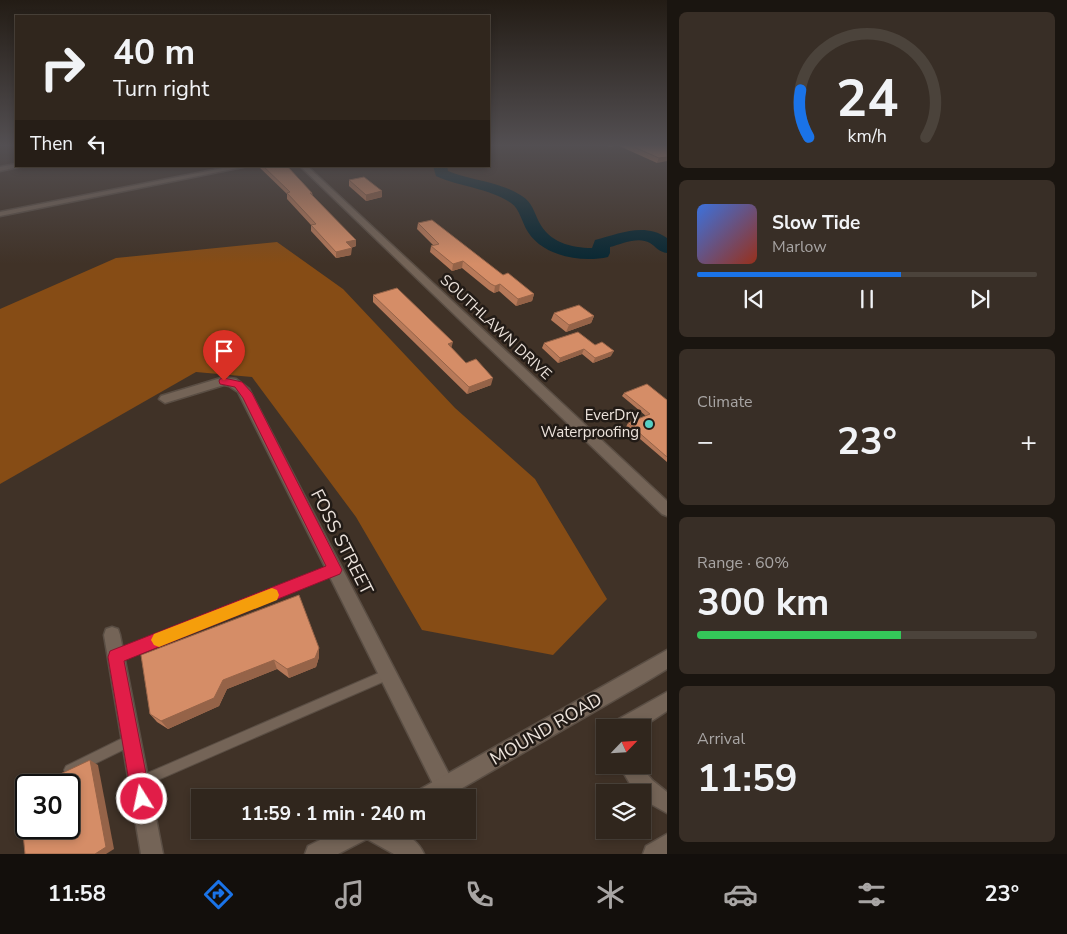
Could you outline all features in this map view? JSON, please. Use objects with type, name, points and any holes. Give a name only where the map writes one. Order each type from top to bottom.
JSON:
[{"type":"street","points":[[0,214],[154,184]]},
{"type":"street","name":"SOUTHLAWN DRIVE","points":[[322,184],[667,510]]},
{"type":"street","name":"FOSS STREET","points":[[165,399],[224,381],[238,384],[243,389],[445,787]]},
{"type":"street","points":[[112,636],[139,782],[148,852]]},
{"type":"street","name":"MOUND ROAD","points":[[441,789],[667,659]]},
{"type":"street","points":[[637,719],[667,701]]},
{"type":"street","points":[[634,774],[655,798],[667,803]]},
{"type":"street","points":[[316,854],[345,839]]},
{"type":"street","points":[[389,839],[413,854]]},
{"type":"street","points":[[654,854],[667,845]]},
{"type":"lane","points":[[116,657],[335,570]]},
{"type":"lane","points":[[139,782],[388,674]]},
{"type":"lane","points":[[64,774],[131,740]]},
{"type":"shaded area","points":[[277,242],[343,289],[455,408],[535,479],[607,599],[553,655],[422,630],[356,517],[252,377],[196,372],[0,484],[0,309],[116,258]]},
{"type":"building","points":[[282,184],[304,184],[312,193],[310,193],[356,240],[346,242],[352,248],[336,252],[311,225],[316,224],[287,193],[290,192]]},
{"type":"building","points":[[353,184],[373,184],[382,191],[366,195]]},
{"type":"building","points":[[432,220],[503,275],[508,273],[534,294],[518,299],[500,284],[495,286],[491,284],[463,261],[453,264],[431,246],[439,244],[418,223]]},
{"type":"building","points":[[397,288],[453,342],[448,344],[466,363],[476,359],[493,378],[469,387],[373,295]]},
{"type":"building","points":[[579,305],[594,316],[569,325],[554,313]]},
{"type":"building","points":[[578,332],[595,345],[602,342],[614,351],[595,358],[584,349],[560,358],[544,343]]},
{"type":"building","name":"EverDry Waterproofing","points":[[647,384],[667,400],[667,457],[628,423],[650,414],[624,393]]},
{"type":"building","points":[[299,595],[319,648],[315,658],[287,669],[274,660],[223,680],[214,698],[161,721],[150,714],[141,655]]},
{"type":"building","points":[[90,760],[106,847],[95,854],[25,854],[24,839],[80,839],[80,774],[60,774]]},
{"type":"waterway","points":[[474,184],[499,191],[521,202],[537,232],[551,245],[560,249],[580,253],[601,253],[601,244],[636,235],[652,236],[667,248]]},
{"type":"slow traffic","points":[[159,640],[272,595]]},
{"type":"place","name":"EverDry Waterproofing","points":[[649,424]]},
{"type":"route","points":[[142,799],[116,657],[335,570],[248,396],[238,384],[224,381]]}]
